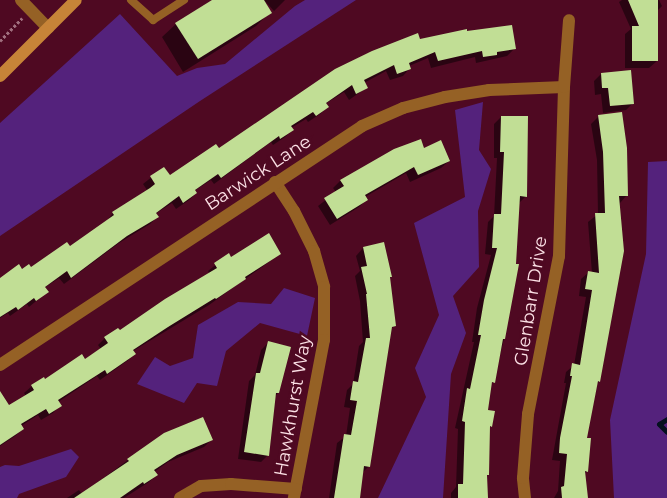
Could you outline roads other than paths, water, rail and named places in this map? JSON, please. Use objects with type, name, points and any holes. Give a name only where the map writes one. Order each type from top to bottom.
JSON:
[{"type":"main road","points":[[0,76],[76,0]]},
{"type":"street","points":[[21,0],[48,28]]},
{"type":"street","name":"Glenbarr Drive","points":[[525,498],[523,478],[528,414],[559,256],[564,87],[569,20]]},
{"type":"street","name":"Barwick Lane","points":[[0,365],[362,126],[402,108],[445,97],[489,90],[564,87]]},
{"type":"street","name":"Hawkhurst Way","points":[[275,182],[294,211],[314,251],[324,286],[324,340],[295,494]]},
{"type":"street","points":[[180,498],[201,486],[230,484],[295,494]]},
{"type":"lane","points":[[132,0],[153,20],[184,0]]},
{"type":"waterway","points":[[667,419],[659,424],[667,432]]}]
